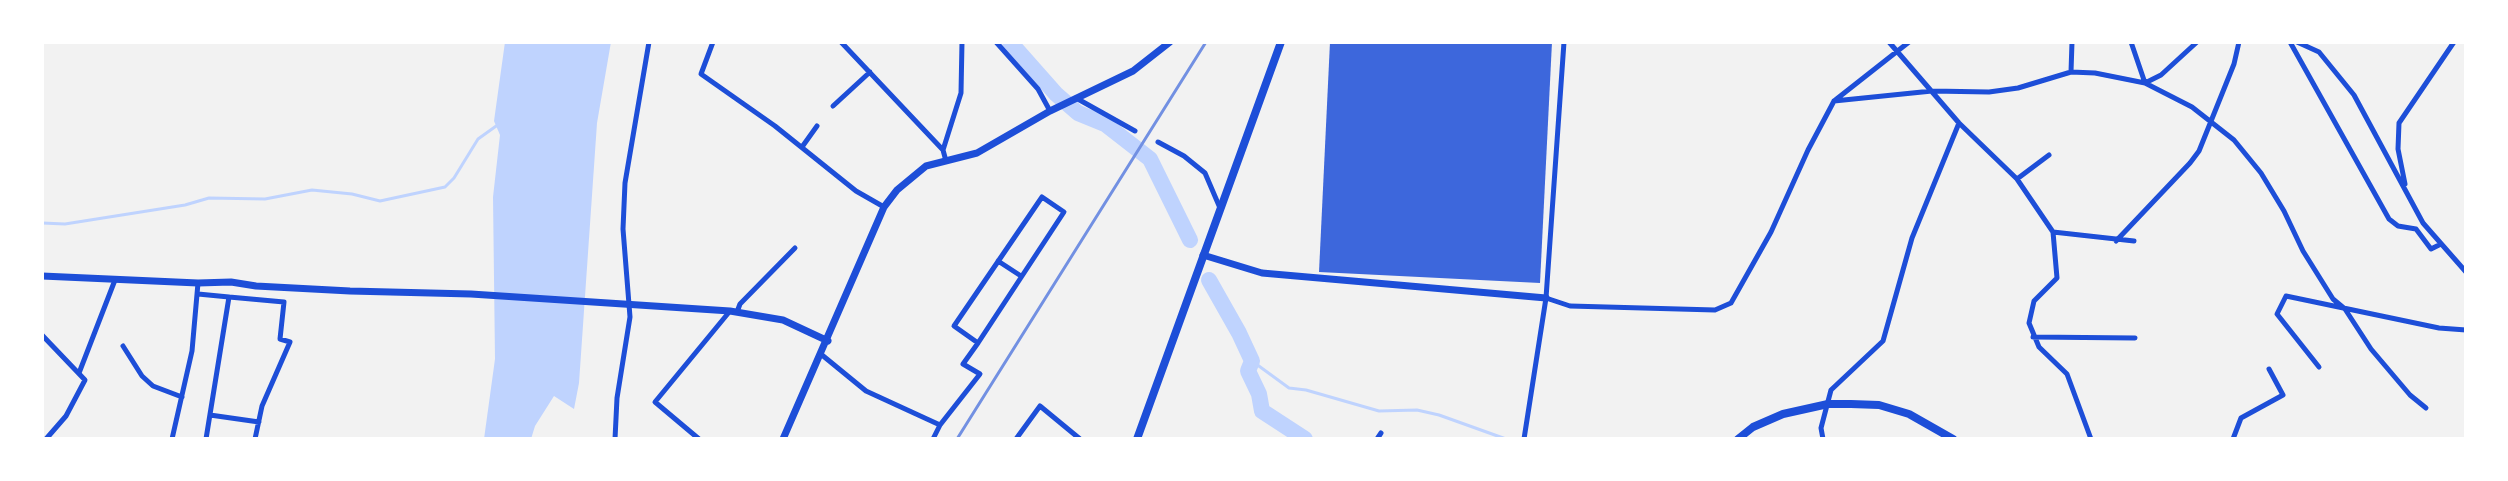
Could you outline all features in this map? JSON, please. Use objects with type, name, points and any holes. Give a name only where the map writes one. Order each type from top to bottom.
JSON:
[{"type":"highway","points":[[1137,439],[1281,42]]},
{"type":"main road","points":[[1738,439],[1753,427],[1783,414],[1828,405],[1879,405],[1909,414],[1953,439]]},
{"type":"street","points":[[615,439],[617,398],[629,304],[623,229],[626,183],[649,42]]},
{"type":"street","points":[[713,42],[700,74],[801,147],[856,191],[884,207]]},
{"type":"street","points":[[841,42],[943,150],[946,161]]},
{"type":"street","points":[[943,150],[961,93],[962,42]]},
{"type":"street","points":[[996,42],[1053,109]]},
{"type":"street","points":[[783,439],[822,355],[884,207],[897,190],[926,166],[976,153],[1053,109],[1133,71],[1170,42]]},
{"type":"street","points":[[1524,439],[1546,298],[1564,42]]},
{"type":"street","points":[[1889,42],[1959,123],[2017,179],[2053,232],[2057,278],[2034,301],[2030,323],[2038,347],[2067,374],[2091,439]]},
{"type":"street","points":[[1203,255],[1262,273],[1546,298],[1570,306],[1715,310],[1731,303],[1771,232],[1808,150],[1834,101],[1909,42]]},
{"type":"street","points":[[2071,72],[2072,42]]},
{"type":"street","points":[[2131,42],[2145,83]]},
{"type":"street","points":[[2145,83],[2161,75],[2197,42]]},
{"type":"street","points":[[2116,241],[2199,151],[2234,64],[2239,42]]},
{"type":"street","points":[[2290,42],[2389,219],[2398,226],[2416,229],[2431,249],[2441,244]]},
{"type":"street","points":[[2297,42],[2319,52],[2354,95],[2423,223],[2466,272]]},
{"type":"street","points":[[2406,191],[2398,149],[2399,123],[2454,42]]},
{"type":"street","points":[[833,105],[870,72]]},
{"type":"street","points":[[1834,101],[1932,91],[1989,92],[2018,88],[2071,72],[2095,73],[2145,83],[2211,120],[2234,140],[2261,173],[2309,261],[2333,299],[2345,309],[2371,349],[2410,395],[2426,408]]},
{"type":"street","points":[[1073,99],[1135,131]]},
{"type":"street","points":[[1822,439],[1821,428],[1831,390],[1883,341],[1912,238],[1959,123]]},
{"type":"street","points":[[801,147],[817,126]]},
{"type":"street","points":[[1158,142],[1184,156],[1205,173],[1220,208]]},
{"type":"street","points":[[2017,179],[2049,155]]},
{"type":"street","points":[[933,439],[940,425],[980,374],[963,364],[978,343],[1064,212],[1042,197],[954,326],[978,343]]},
{"type":"street","points":[[2053,232],[2134,242]]},
{"type":"street","points":[[699,439],[655,402],[733,311],[795,248]]},
{"type":"street","points":[[998,261],[1021,276]]},
{"type":"street","points":[[42,276],[198,283],[231,282],[256,286],[350,291],[471,294],[733,311],[783,320],[828,341]]},
{"type":"street","points":[[79,373],[115,280]]},
{"type":"street","points":[[172,439],[192,351],[198,283]]},
{"type":"street","points":[[198,294],[284,302],[280,339],[290,342],[262,406],[255,439]]},
{"type":"street","points":[[2319,367],[2277,314],[2286,296],[2439,328],[2466,330]]},
{"type":"street","points":[[206,439],[228,297]]},
{"type":"street","points":[[42,335],[85,380],[66,416],[46,439]]},
{"type":"street","points":[[2033,337],[2134,338]]},
{"type":"street","points":[[123,346],[142,376],[153,386],[182,397]]},
{"type":"street","points":[[822,355],[866,391],[940,425]]},
{"type":"street","points":[[2233,439],[2241,418],[2283,394],[2269,369]]},
{"type":"street","points":[[1016,439],[1040,406],[1080,439]]},
{"type":"street","points":[[210,415],[259,422]]},
{"type":"street","points":[[1377,439],[1381,433]]},
{"type":"water","points":[[505,42],[611,42],[597,123],[579,383],[574,409],[554,396],[535,426],[531,439],[484,439],[495,359],[493,197],[500,135],[494,121]]},
{"type":"building","points":[[1330,42],[1552,42],[1540,283],[1319,272]]},
{"type":"waterway","points":[[1010,42],[1056,94],[1078,113],[1105,124],[1150,159],[1190,240]]},
{"type":"waterway","points":[[42,223],[65,224],[185,205],[209,198],[265,199],[312,190],[352,194],[380,201],[445,187],[454,178],[478,139],[499,124]]},
{"type":"waterway","points":[[1209,280],[1252,361],[1248,371],[1259,394],[1262,411],[1305,439]]},
{"type":"waterway","points":[[1252,361],[1289,388],[1306,390],[1379,411],[1417,410],[1439,415],[1506,439]]},
{"type":"railway","points":[[957,439],[1206,42]]}]
